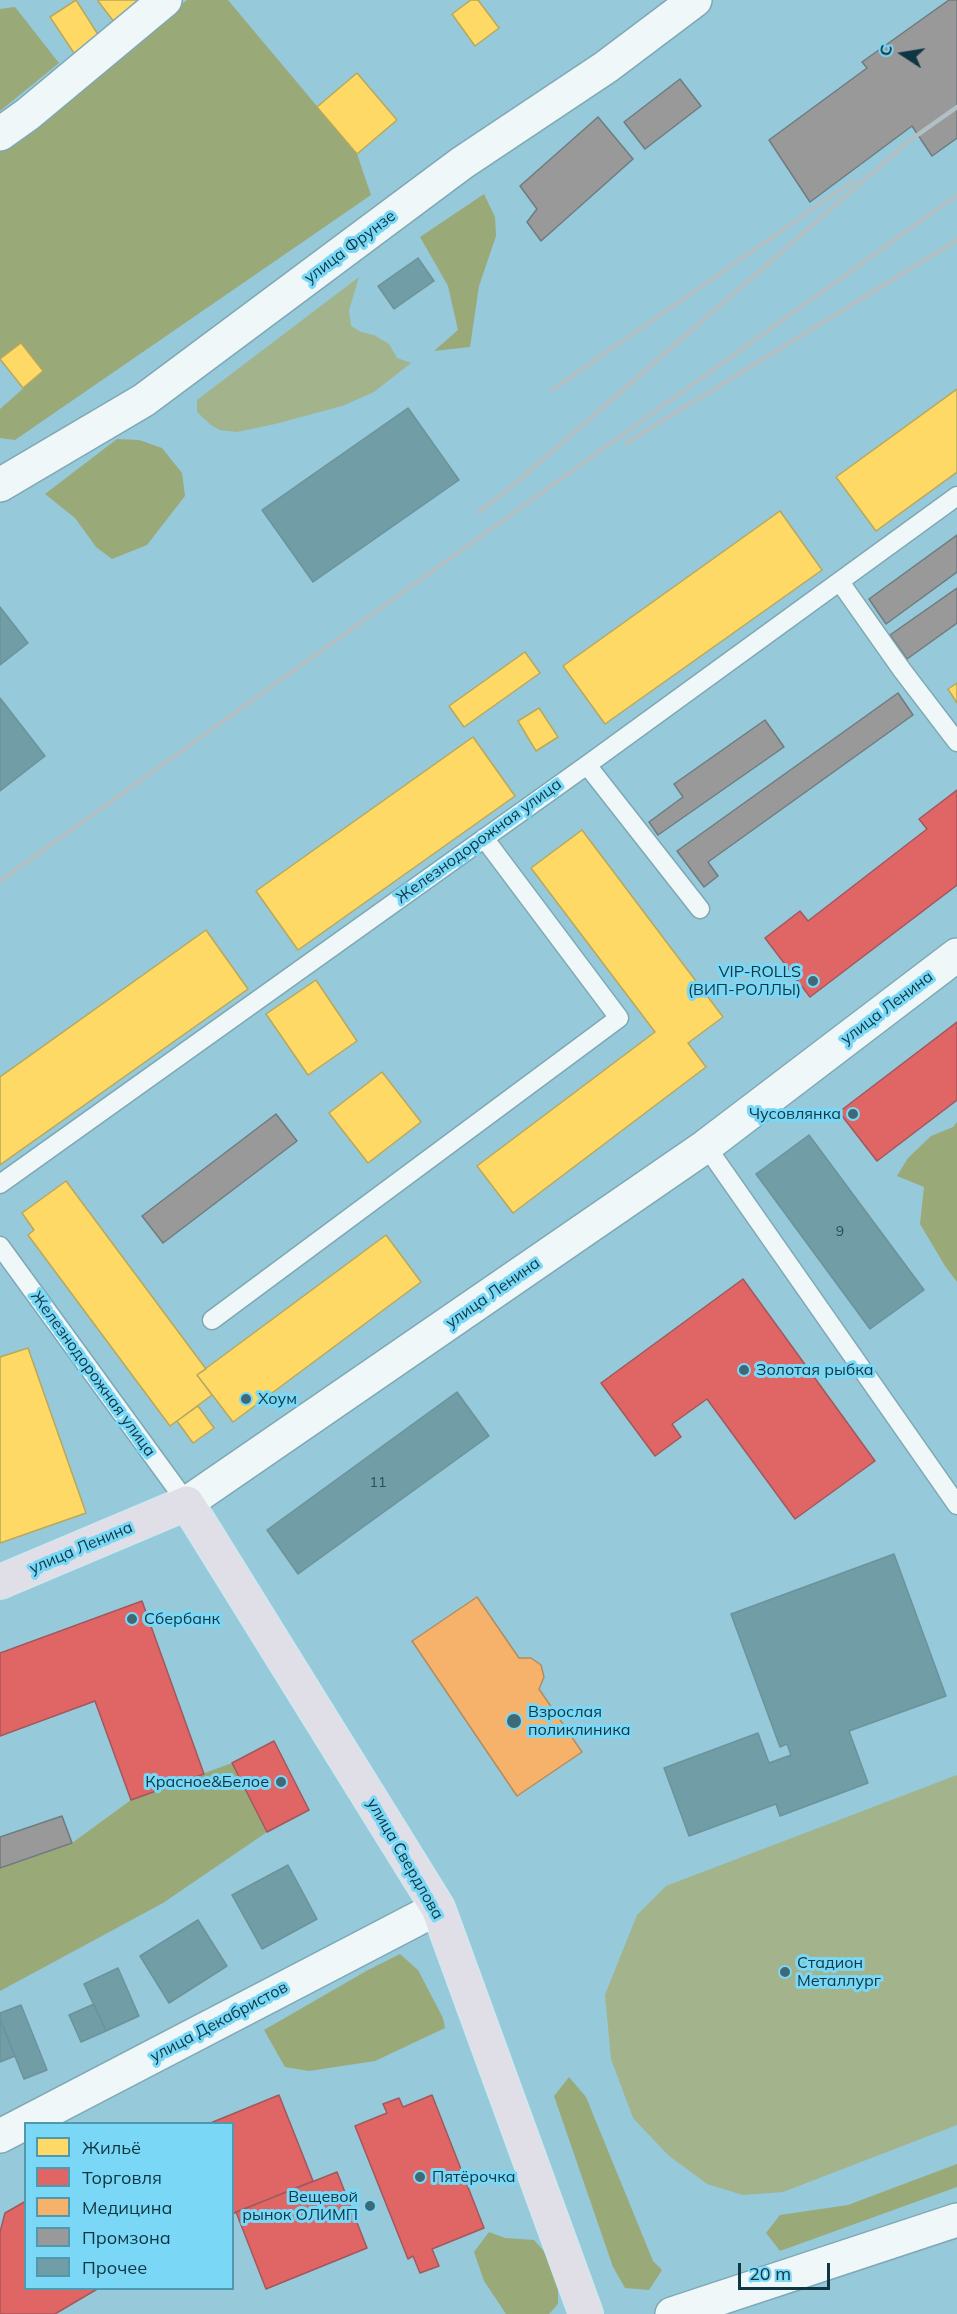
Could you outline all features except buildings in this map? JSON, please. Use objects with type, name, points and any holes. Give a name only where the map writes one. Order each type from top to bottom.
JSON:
[{"type":"main road","name":"улица Ленина","points":[[0,1582],[187,1503]]},
{"type":"main road","name":"улица Свердлова","points":[[187,1503],[438,1908],[585,2314]]},
{"type":"street","points":[[0,134],[165,0]]},
{"type":"street","name":"улица Фрунзе","points":[[0,485],[144,400],[462,163],[606,67],[695,0]]},
{"type":"street","name":"улица Ленина","points":[[187,1503],[706,1146],[957,955]]},
{"type":"street","name":"улица Декабристов","points":[[27,2122],[438,1908]]},
{"type":"street","name":"улица Декабристов","points":[[0,2136],[24,2124]]},
{"type":"street","points":[[672,2314],[957,2220]]},
{"type":"lane","name":"Железнодорожная улица","points":[[0,1184],[586,765],[957,496]]},
{"type":"lane","points":[[840,582],[902,670],[957,742]]},
{"type":"lane","points":[[586,765],[700,909]]},
{"type":"lane","points":[[212,1320],[619,1018],[484,838]]},
{"type":"lane","points":[[706,1146],[957,1505]]},
{"type":"lane","name":"Железнодорожная улица","points":[[0,1246],[187,1503]]},
{"type":"green space","points":[[187,0],[228,0],[357,154],[371,195],[15,440],[0,438],[0,409],[43,371],[21,343],[0,359],[0,141]]},
{"type":"green space","points":[[15,7],[59,63],[0,111],[0,9]]},
{"type":"green space","points":[[484,194],[495,217],[496,236],[479,286],[470,347],[434,351],[458,330],[448,286],[420,237]]},
{"type":"green space","points":[[359,277],[349,310],[351,326],[389,344],[397,358],[411,363],[374,392],[342,406],[275,424],[237,432],[220,430],[197,412],[197,400]]},
{"type":"green space","points":[[117,439],[139,440],[162,448],[182,473],[185,496],[147,545],[112,559],[96,547],[75,518],[45,494]]},
{"type":"green space","points":[[957,1122],[957,1282],[920,1224],[924,1187],[897,1176],[908,1158],[931,1136],[953,1127]]},
{"type":"green space","points":[[232,1763],[267,1832],[163,1903],[0,1991],[0,1868],[72,1843],[131,1800]]},
{"type":"green space","name":"Стадион Металлург","points":[[957,1775],[957,2125],[783,2192],[743,2195],[707,2184],[668,2155],[633,2118],[611,2059],[605,1995],[637,1915],[666,1886]]},
{"type":"green space","points":[[400,1954],[418,1970],[443,2018],[445,2028],[375,2061],[309,2071],[285,2067],[264,2030]]},
{"type":"green space","points":[[569,2077],[586,2097],[653,2261],[662,2270],[649,2290],[625,2288],[613,2267],[554,2096]]},
{"type":"green space","points":[[957,2164],[957,2187],[780,2251],[766,2233],[780,2215],[848,2205]]},
{"type":"green space","points":[[489,2232],[505,2238],[534,2240],[550,2258],[558,2284],[558,2304],[549,2314],[506,2314],[484,2281],[474,2252]]},
{"type":"railway","points":[[479,512],[517,482],[909,141],[957,107]]},
{"type":"railway","points":[[552,390],[853,181]]},
{"type":"railway","points":[[0,881],[957,195]]},
{"type":"railway","points":[[626,443],[957,240]]},
{"type":"place","name":"VIP-ROLLS (ВИП-РОЛЛЫ)","points":[[813,981]]},
{"type":"place","name":"Чусовлянка","points":[[853,1114]]},
{"type":"place","name":"Золотая рыбка","points":[[744,1370]]},
{"type":"place","name":"Хоум","points":[[246,1399]]},
{"type":"place","name":"Сбербанк","points":[[132,1619]]},
{"type":"place","name":"Взрослая поликлиника","points":[[514,1721]]},
{"type":"place","name":"Красное&Белое","points":[[281,1782]]},
{"type":"place","name":"Стадион Металлург","points":[[785,1972]]},
{"type":"place","name":"Пятёрочка","points":[[420,2177]]},
{"type":"place","name":"Вещевой рынок ОЛИМП","points":[[370,2206]]}]
